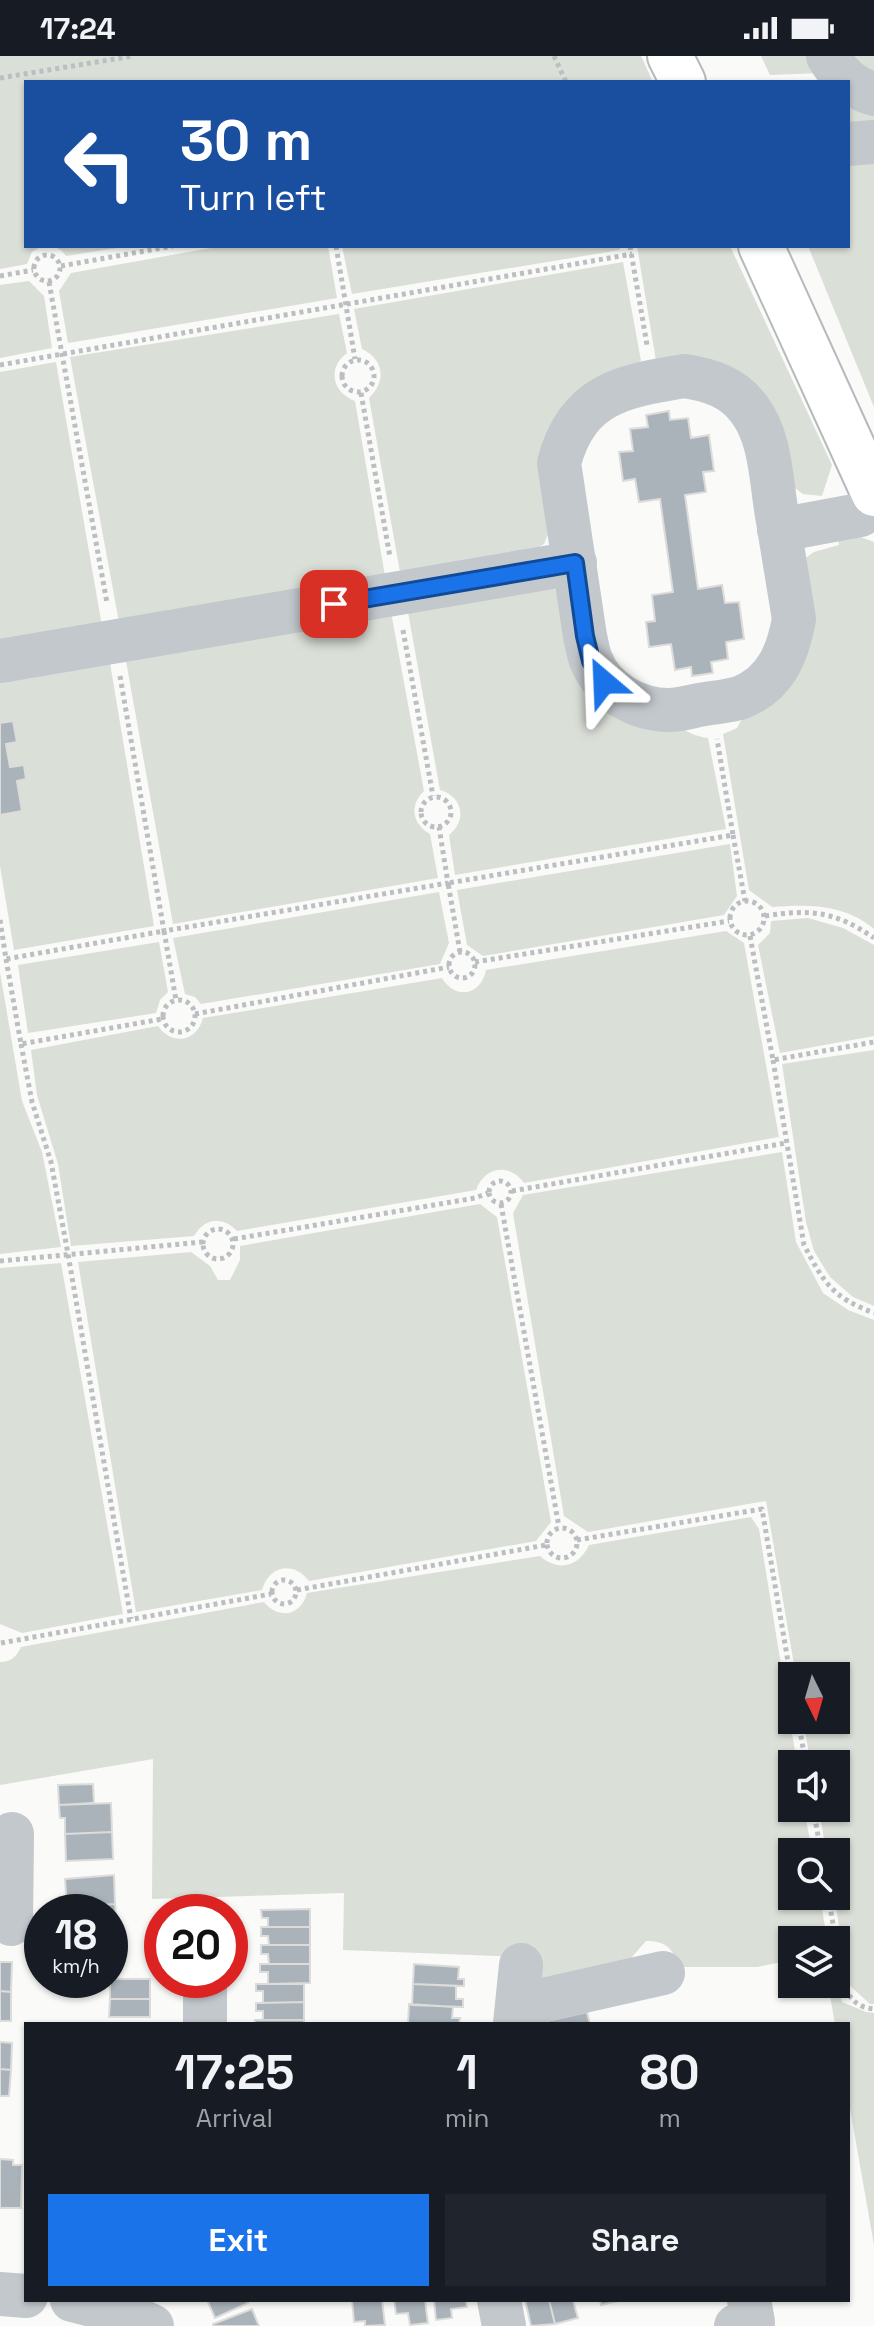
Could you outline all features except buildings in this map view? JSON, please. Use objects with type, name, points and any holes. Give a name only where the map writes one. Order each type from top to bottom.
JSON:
[{"type":"main road","points":[[670,56],[682,80]]},
{"type":"main road","points":[[762,248],[874,494]]},
{"type":"street","points":[[828,56],[848,80]]},
{"type":"street","points":[[850,82],[858,90],[874,94]]},
{"type":"street","points":[[850,144],[874,142]]},
{"type":"street","points":[[685,376],[709,380],[731,391],[749,408],[761,429],[779,530],[794,619],[790,643],[779,666],[763,684],[741,697],[671,710],[646,708],[623,698],[604,682],[591,661],[559,463],[565,440],[577,420],[594,404],[615,392],[685,376]]},
{"type":"street","points":[[779,530],[860,515],[874,508]]},
{"type":"street","points":[[0,661],[575,563]]},
{"type":"street","points":[[12,1834],[18,1925]]},
{"type":"street","points":[[517,1998],[663,1973]]},
{"type":"street","points":[[205,1998],[205,2022]]},
{"type":"street","points":[[0,2294],[24,2296]]},
{"type":"street","points":[[80,2302],[157,2317]]},
{"type":"street","points":[[499,2302],[504,2326]]},
{"type":"path","points":[[0,78],[133,56]]},
{"type":"path","points":[[554,56],[565,80]]},
{"type":"path","points":[[61,266],[162,248]]},
{"type":"path","points":[[336,248],[355,359]]},
{"type":"path","points":[[630,248],[653,382]]},
{"type":"path","points":[[45,254],[55,256],[61,266],[59,276],[49,282],[39,279],[33,270],[36,259],[45,254]]},
{"type":"path","points":[[0,365],[632,254]]},
{"type":"path","points":[[0,276],[33,270]]},
{"type":"path","points":[[49,282],[176,1000]]},
{"type":"path","points":[[355,359],[368,362],[375,373],[372,386],[361,393],[348,390],[341,379],[344,366],[355,359]]},
{"type":"path","points":[[361,393],[433,796]]},
{"type":"path","points":[[711,703],[745,901]]},
{"type":"path","points":[[433,796],[445,799],[452,809],[449,821],[439,827],[427,825],[421,814],[423,802],[433,796]]},
{"type":"path","points":[[439,827],[460,952]]},
{"type":"path","points":[[6,959],[733,835]]},
{"type":"path","points":[[745,901],[758,904],[765,916],[761,929],[750,936],[736,932],[729,921],[733,908],[745,901]]},
{"type":"path","points":[[765,916],[791,912],[823,914],[874,938]]},
{"type":"path","points":[[0,920],[32,1102],[51,1162],[131,1619]]},
{"type":"path","points":[[475,962],[729,921]]},
{"type":"path","points":[[750,936],[804,1245],[834,1293],[874,1313]]},
{"type":"path","points":[[460,952],[470,954],[475,962],[473,973],[464,978],[454,975],[449,967],[451,957],[460,952]]},
{"type":"path","points":[[195,1014],[449,967]]},
{"type":"path","points":[[176,1000],[188,1003],[195,1014],[192,1026],[181,1033],[169,1029],[162,1019],[165,1007],[176,1000]]},
{"type":"path","points":[[21,1044],[162,1019]]},
{"type":"path","points":[[773,1060],[874,1042]]},
{"type":"path","points":[[512,1191],[786,1143]]},
{"type":"path","points":[[499,1179],[508,1183],[512,1191],[509,1199],[501,1204],[492,1201],[488,1193],[491,1184],[499,1179]]},
{"type":"path","points":[[234,1239],[475,1198],[488,1193]]},
{"type":"path","points":[[501,1204],[559,1527]]},
{"type":"path","points":[[216,1228],[228,1231],[234,1239],[231,1253],[220,1259],[209,1256],[203,1242],[206,1235],[216,1228]]},
{"type":"path","points":[[0,1261],[203,1242]]},
{"type":"path","points":[[577,1540],[762,1509],[788,1662]]},
{"type":"path","points":[[559,1527],[571,1530],[577,1540],[574,1552],[564,1558],[552,1555],[546,1545],[549,1533],[559,1527]]},
{"type":"path","points":[[297,1590],[546,1545]]},
{"type":"path","points":[[283,1579],[292,1582],[297,1590],[295,1600],[286,1605],[276,1602],[271,1594],[274,1584],[283,1579]]},
{"type":"path","points":[[1,1643],[271,1594]]},
{"type":"path","points":[[850,1997],[861,2006],[874,2009]]},
{"type":"shaded area","points":[[0,56],[641,56],[652,80],[24,80],[24,248],[39,248],[32,252],[27,264],[0,269]]},
{"type":"shaded area","points":[[761,56],[874,56],[874,71],[770,75]]},
{"type":"shaded area","points":[[874,107],[874,407],[809,248],[850,248],[850,109]]},
{"type":"shaded area","points":[[57,248],[116,248],[66,256]]},
{"type":"shaded area","points":[[211,248],[328,248],[337,298],[68,343],[59,291],[71,273]]},
{"type":"shaded area","points":[[342,248],[620,248],[620,250],[352,294]]},
{"type":"shaded area","points":[[637,248],[731,248],[832,465],[822,496],[803,494],[788,483],[763,412],[656,361]]},
{"type":"shaded area","points":[[623,262],[641,361],[612,379],[544,544],[536,549],[400,572],[369,398],[378,385],[379,365],[362,349],[354,309]]},
{"type":"shaded area","points":[[29,281],[44,296],[52,348],[0,358],[0,285]]},
{"type":"shaded area","points":[[339,314],[347,353],[337,366],[335,379],[341,392],[355,401],[385,576],[119,622],[70,357]]},
{"type":"shaded area","points":[[56,362],[102,626],[0,644],[0,372]]},
{"type":"shaded area","points":[[836,528],[874,542],[874,929],[838,910],[812,906],[772,907],[749,890],[723,734],[737,728],[748,707],[804,559],[814,552],[839,545]]},
{"type":"shaded area","points":[[550,588],[557,590],[577,661],[687,731],[708,738],[726,829],[455,875],[449,835],[459,822],[460,809],[453,797],[440,790],[408,612]]},
{"type":"shaded area","points":[[391,612],[424,791],[416,802],[416,820],[430,834],[438,878],[173,924],[126,661]]},
{"type":"shaded area","points":[[110,663],[154,926],[14,950],[0,866],[0,815],[22,811],[17,781],[26,778],[24,765],[10,767],[6,744],[17,742],[13,722],[0,723],[0,682]]},
{"type":"shaded area","points":[[730,844],[737,896],[724,915],[483,956],[467,945],[457,890]]},
{"type":"shaded area","points":[[439,892],[449,943],[440,964],[201,1004],[195,997],[185,994],[173,938]]},
{"type":"shaded area","points":[[808,918],[843,928],[874,945],[874,1036],[780,1053],[758,945],[770,933],[771,921]]},
{"type":"shaded area","points":[[726,931],[744,943],[779,1137],[524,1183],[511,1172],[497,1170],[485,1176],[476,1190],[237,1231],[226,1223],[214,1221],[203,1225],[194,1236],[71,1246],[58,1164],[37,1095],[31,1050],[158,1026],[170,1037],[184,1038],[195,1032],[203,1018],[442,978],[454,990],[467,992],[479,985],[486,970]]},
{"type":"shaded area","points":[[159,942],[168,992],[160,1000],[156,1013],[28,1033],[18,965]]},
{"type":"shaded area","points":[[0,972],[22,1101],[42,1152],[61,1247],[0,1254]]},
{"type":"shaded area","points":[[874,1050],[874,1306],[853,1297],[830,1277],[814,1251],[806,1222],[782,1064]]},
{"type":"shaded area","points":[[782,1152],[796,1242],[823,1293],[848,1310],[874,1320],[874,2004],[870,2004],[850,1986],[850,1926],[839,1926],[836,1910],[850,1910],[850,1838],[824,1838],[821,1822],[850,1822],[850,1750],[808,1750],[806,1734],[850,1734],[850,1662],[794,1662],[766,1501],[588,1532],[564,1516],[513,1213],[523,1195]]},
{"type":"shaded area","points":[[480,1204],[497,1217],[551,1522],[536,1541],[309,1581],[296,1570],[282,1569],[270,1575],[262,1590],[136,1612],[78,1262],[191,1252],[210,1266],[218,1280],[230,1280],[240,1260],[240,1246]]},
{"type":"shaded area","points":[[61,1263],[123,1614],[22,1633],[0,1624],[0,1268]]},
{"type":"shaded area","points":[[751,1517],[759,1529],[781,1662],[778,1662],[778,1734],[792,1734],[795,1750],[778,1750],[778,1822],[807,1822],[809,1838],[778,1838],[778,1910],[822,1910],[825,1926],[778,1926],[778,1963],[757,1967],[679,1967],[668,1947],[659,1942],[646,1941],[618,1973],[540,1981],[522,1957],[343,1950],[344,1893],[248,1896],[152,1894],[153,1759],[0,1785],[0,1662],[13,1658],[21,1647],[264,1602],[276,1611],[289,1613],[300,1607],[307,1593],[540,1556],[554,1564],[568,1565],[580,1558],[589,1545]]},
{"type":"shaded area","points":[[830,1998],[841,1998],[842,2002],[874,2013],[874,2245],[850,2108],[850,2022],[835,2022]]},
{"type":"route","points":[[334,604],[575,563],[591,661],[604,682]]}]
